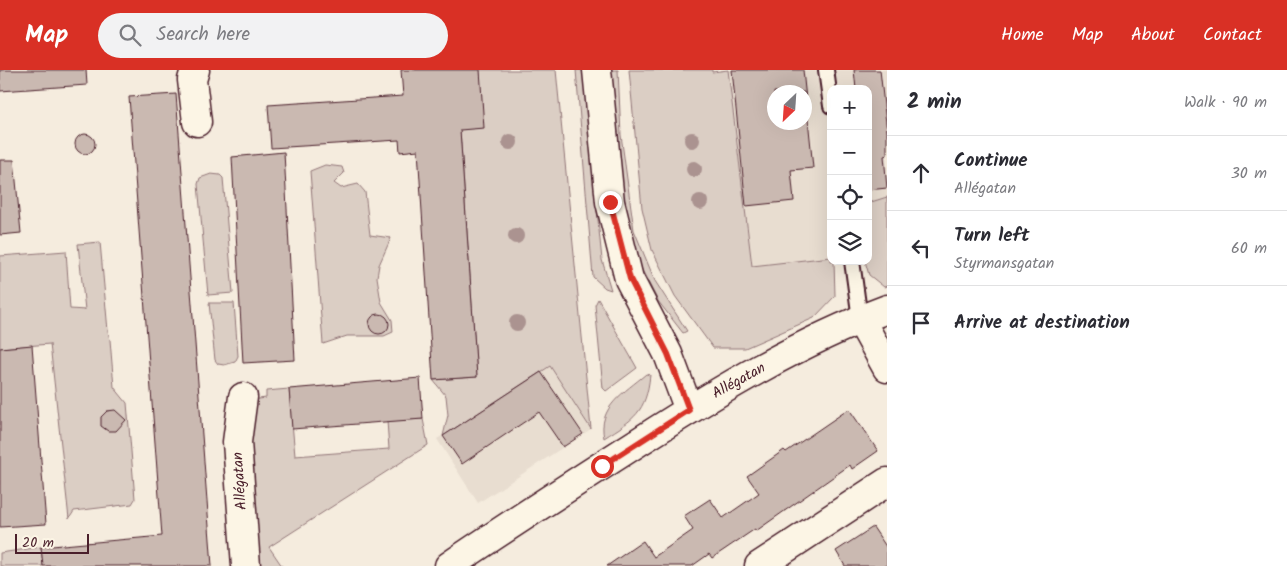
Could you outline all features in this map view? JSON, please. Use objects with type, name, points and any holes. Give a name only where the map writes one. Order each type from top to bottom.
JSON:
[{"type":"street","points":[[196,70],[192,80],[197,122]]},
{"type":"street","points":[[597,70],[610,202],[630,279],[668,354],[689,410]]},
{"type":"street","name":"Allégatan","points":[[449,566],[544,502],[689,410],[756,371],[860,319],[887,309]]},
{"type":"street","points":[[860,319],[886,362]]},
{"type":"street","name":"Allégatan","points":[[243,397],[237,442],[246,566]]},
{"type":"street","points":[[758,566],[887,482]]},
{"type":"lane","points":[[826,70],[828,85]]},
{"type":"lane","points":[[853,265],[860,319]]},
{"type":"shaded area","points":[[480,70],[556,70],[591,429],[550,366],[443,436],[448,415],[446,396],[433,380],[477,377],[460,130]]},
{"type":"shaded area","points":[[576,70],[583,70],[602,260],[611,290],[605,288],[593,277]]},
{"type":"shaded area","points":[[610,70],[618,70],[621,135],[634,230],[655,281],[687,331],[683,333],[658,301],[642,270],[628,233],[622,197]]},
{"type":"shaded area","points":[[629,70],[712,70],[712,72],[728,70],[752,266],[827,257],[827,265],[834,265],[835,296],[814,318],[745,348],[713,348],[675,296],[652,250],[642,208]]},
{"type":"shaded area","points":[[728,70],[887,70],[887,197],[872,202],[872,85],[827,85],[827,258],[752,267]]},
{"type":"shaded area","points":[[325,165],[342,167],[344,173],[334,183],[341,188],[358,184],[365,192],[370,235],[391,238],[379,265],[377,277],[381,302],[392,320],[393,332],[384,336],[347,336],[323,344],[310,171]]},
{"type":"shaded area","points":[[211,174],[220,175],[223,178],[233,293],[208,295],[198,184],[200,178]]},
{"type":"shaded area","points":[[887,197],[887,286],[884,287],[869,275],[866,265],[872,265],[872,202]]},
{"type":"shaded area","points":[[100,242],[114,387],[127,403],[135,499],[132,504],[74,511],[69,519],[50,344],[0,348],[0,256],[66,251],[70,309],[85,310],[78,244]]},
{"type":"shaded area","points":[[598,299],[637,368],[606,391],[603,388],[595,305]]},
{"type":"shaded area","points":[[209,303],[234,303],[238,356],[235,362],[224,365],[218,364],[215,360]]},
{"type":"shaded area","points":[[550,366],[591,429],[478,503],[437,439]]},
{"type":"shaded area","points":[[646,374],[650,375],[642,407],[631,420],[604,438],[603,427],[605,417],[614,401]]},
{"type":"shaded area","points":[[289,389],[295,456],[389,449],[387,421],[423,419],[428,445],[269,547],[282,566],[258,566],[243,440],[252,400],[266,398],[266,391]]},
{"type":"shaded area","points":[[41,547],[43,566],[0,566],[0,553]]},
{"type":"building","points":[[0,70],[86,70],[87,85],[0,91]]},
{"type":"building","points":[[401,70],[480,70],[484,128],[460,130],[477,377],[433,380],[418,150],[400,152],[399,140],[271,148],[268,105],[403,96]]},
{"type":"building","points":[[732,70],[803,70],[805,85],[767,85],[767,130],[809,130],[813,168],[791,170],[794,201],[746,206]]},
{"type":"building","points":[[854,70],[880,70],[887,132],[887,155],[884,156],[887,188],[872,190],[872,85],[856,85]]},
{"type":"building","points":[[176,94],[212,566],[43,566],[41,547],[162,536],[129,97]]},
{"type":"building","points":[[81,134],[89,134],[95,140],[95,148],[89,154],[81,154],[75,148],[75,140]]},
{"type":"building","points":[[284,152],[295,360],[243,363],[232,157]]},
{"type":"building","points":[[0,160],[14,160],[21,233],[0,235]]},
{"type":"building","points":[[375,314],[383,314],[389,320],[389,328],[383,334],[375,334],[369,328],[369,320]]},
{"type":"building","points":[[32,345],[46,524],[0,527],[0,348]]},
{"type":"building","points":[[541,372],[583,434],[563,447],[539,412],[462,464],[443,436]]},
{"type":"building","points":[[420,378],[423,419],[292,429],[289,389]]},
{"type":"building","points":[[849,409],[878,451],[852,469],[850,465],[756,531],[755,529],[712,558],[709,554],[692,566],[607,566],[643,541],[654,557],[693,530],[684,516],[710,499],[723,518],[759,493],[747,476]]},
{"type":"building","points":[[115,410],[126,420],[116,431],[108,431],[101,426],[101,417],[107,411]]},
{"type":"building","points":[[873,527],[887,548],[887,566],[845,566],[836,551]]},
{"type":"route","points":[[602,466],[689,410],[668,354],[630,279],[610,202]]}]
